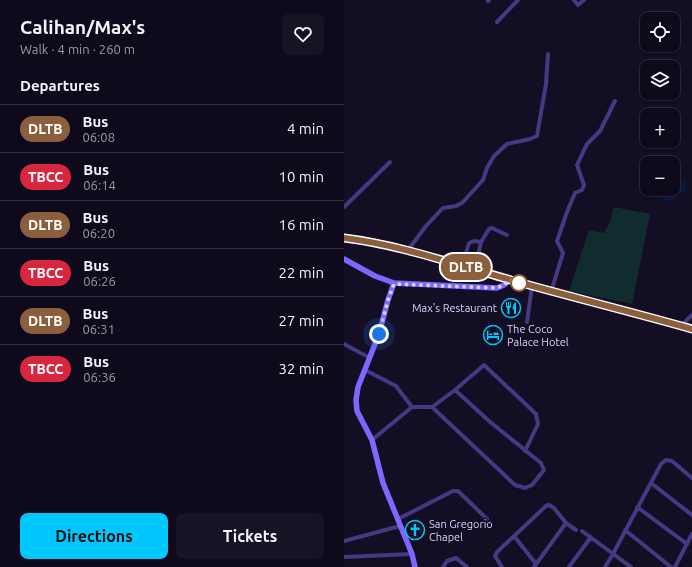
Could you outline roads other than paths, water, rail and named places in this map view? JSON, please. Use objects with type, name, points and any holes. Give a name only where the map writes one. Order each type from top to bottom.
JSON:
[{"type":"main road","points":[[344,238],[368,241],[408,250],[551,292],[692,329]]},
{"type":"street","points":[[497,22],[518,0]]},
{"type":"street","points":[[574,0],[578,5],[584,0]]},
{"type":"street","points":[[408,250],[426,226],[443,208],[456,206],[462,203],[483,180],[487,168],[494,156],[507,144],[537,136],[546,84],[548,54]]},
{"type":"street","points":[[551,292],[563,253],[558,241],[560,234],[570,203],[576,193],[582,190],[584,185],[577,165],[587,144],[600,131],[615,101]]},
{"type":"street","points":[[344,207],[390,162]]},
{"type":"street","points":[[475,270],[481,242],[489,229],[492,228],[506,235]]},
{"type":"street","points":[[462,266],[469,243],[474,241],[481,242]]},
{"type":"street","points":[[344,259],[375,276],[394,284],[497,288],[510,280]]},
{"type":"street","points":[[394,284],[370,358],[358,387],[356,400],[357,411],[372,440],[383,483],[412,554],[415,567]]},
{"type":"street","points":[[527,322],[532,286]]},
{"type":"street","points":[[681,326],[692,315]]},
{"type":"street","points":[[344,344],[370,358]]},
{"type":"street","points":[[372,440],[412,407],[432,407],[484,366],[536,414],[538,424],[524,451]]},
{"type":"street","points":[[365,370],[396,386],[412,407]]},
{"type":"street","points":[[432,407],[515,485],[525,488],[532,485],[544,470],[541,463],[524,451],[455,390]]},
{"type":"street","points":[[604,567],[613,554],[661,464],[666,460],[672,461],[692,478]]},
{"type":"street","points":[[651,483],[692,515]]},
{"type":"street","points":[[398,519],[453,490],[458,491],[487,519]]},
{"type":"street","points":[[502,567],[496,556],[497,552],[546,506],[549,505],[554,508],[566,523],[576,530]]},
{"type":"street","points":[[637,507],[687,544]]},
{"type":"street","points":[[514,536],[535,566],[566,523]]},
{"type":"street","points":[[344,541],[400,526]]},
{"type":"street","points":[[625,530],[671,567]]},
{"type":"street","points":[[582,531],[631,567]]},
{"type":"street","points":[[675,567],[692,534]]},
{"type":"street","points":[[569,567],[591,537]]},
{"type":"street","points":[[344,557],[412,554]]},
{"type":"street","points":[[443,567],[447,561],[456,558],[467,567]]},
{"type":"water","points":[[680,181],[686,182],[685,192],[680,193]]},
{"type":"water","points":[[662,196],[676,196],[672,201],[661,198]]},
{"type":"place","name":"Max's Restaurant","points":[[511,308]]},
{"type":"place","name":"The Coco Palace Hotel","points":[[493,335]]},
{"type":"place","name":"San Gregorio Chapel","points":[[415,530]]}]
